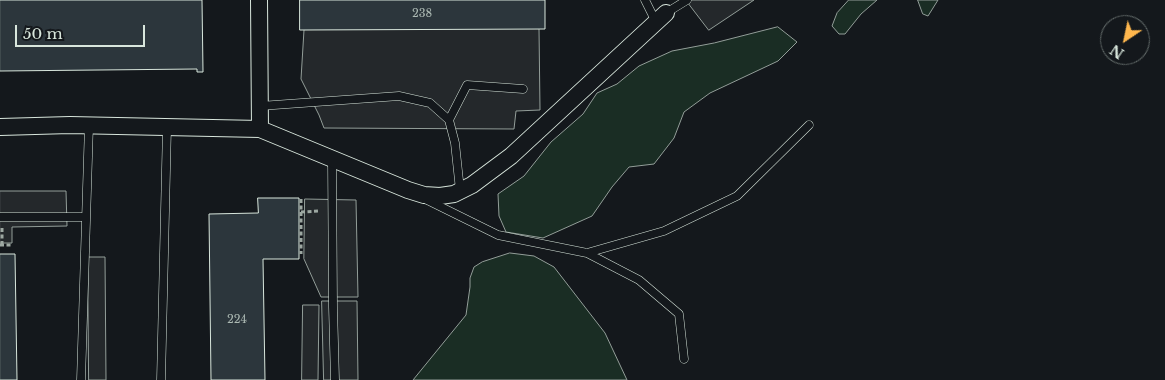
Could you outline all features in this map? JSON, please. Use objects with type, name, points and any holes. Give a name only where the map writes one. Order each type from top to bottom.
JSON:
[{"type":"street","points":[[259,0],[260,129]]},
{"type":"street","points":[[0,128],[89,126],[260,129],[400,187],[424,195],[447,195],[460,192],[472,185],[511,156],[661,18]]},
{"type":"lane","points":[[645,0],[661,18],[687,0]]},
{"type":"lane","points":[[449,120],[467,85],[523,89]]},
{"type":"lane","points":[[260,106],[400,96],[430,103],[449,120],[456,144],[460,192]]},
{"type":"lane","points":[[587,253],[664,231],[736,196],[809,125]]},
{"type":"lane","points":[[81,380],[89,126]]},
{"type":"lane","points":[[160,380],[167,127]]},
{"type":"lane","points":[[332,159],[332,307],[335,380]]},
{"type":"lane","points":[[400,187],[498,235],[587,253],[639,280],[679,314],[684,359]]},
{"type":"lane","points":[[1,217],[86,216]]},
{"type":"path","points":[[301,199],[301,254]]},
{"type":"path","points":[[301,212],[332,211]]},
{"type":"path","points":[[0,245],[12,245]]},
{"type":"green space","points":[[849,0],[877,0],[861,14],[845,34],[839,34],[832,26],[837,13]]},
{"type":"green space","points":[[918,0],[938,0],[928,16],[923,14]]},
{"type":"green space","points":[[778,27],[797,42],[778,61],[710,93],[684,112],[674,138],[654,164],[629,167],[612,187],[592,216],[543,238],[506,232],[499,216],[498,194],[524,176],[551,142],[583,114],[597,93],[617,84],[639,66],[672,51]]},
{"type":"green space","points":[[510,253],[534,256],[554,267],[605,333],[627,380],[413,380],[466,315],[470,278],[474,267],[482,262]]},
{"type":"shaded area","points":[[686,0],[754,0],[709,30]]},
{"type":"shaded area","points":[[539,28],[540,110],[516,111],[514,129],[324,128],[301,79],[304,30]]},
{"type":"shaded area","points":[[0,191],[66,191],[67,226],[12,227],[12,243],[0,243]]},
{"type":"shaded area","points":[[305,199],[356,200],[358,297],[321,297],[304,259]]},
{"type":"shaded area","points":[[88,257],[105,257],[106,380],[89,380]]},
{"type":"shaded area","points":[[322,301],[357,301],[358,380],[324,380]]},
{"type":"shaded area","points":[[303,305],[319,305],[318,380],[302,380]]},
{"type":"building","points":[[0,0],[202,0],[203,72],[197,72],[197,69],[0,71]]},
{"type":"building","points":[[300,0],[545,0],[545,29],[300,30]]},
{"type":"building","points":[[258,198],[299,198],[299,259],[263,259],[265,380],[211,380],[209,214],[258,213]]},
{"type":"building","points":[[0,254],[15,254],[17,380],[0,380]]}]
